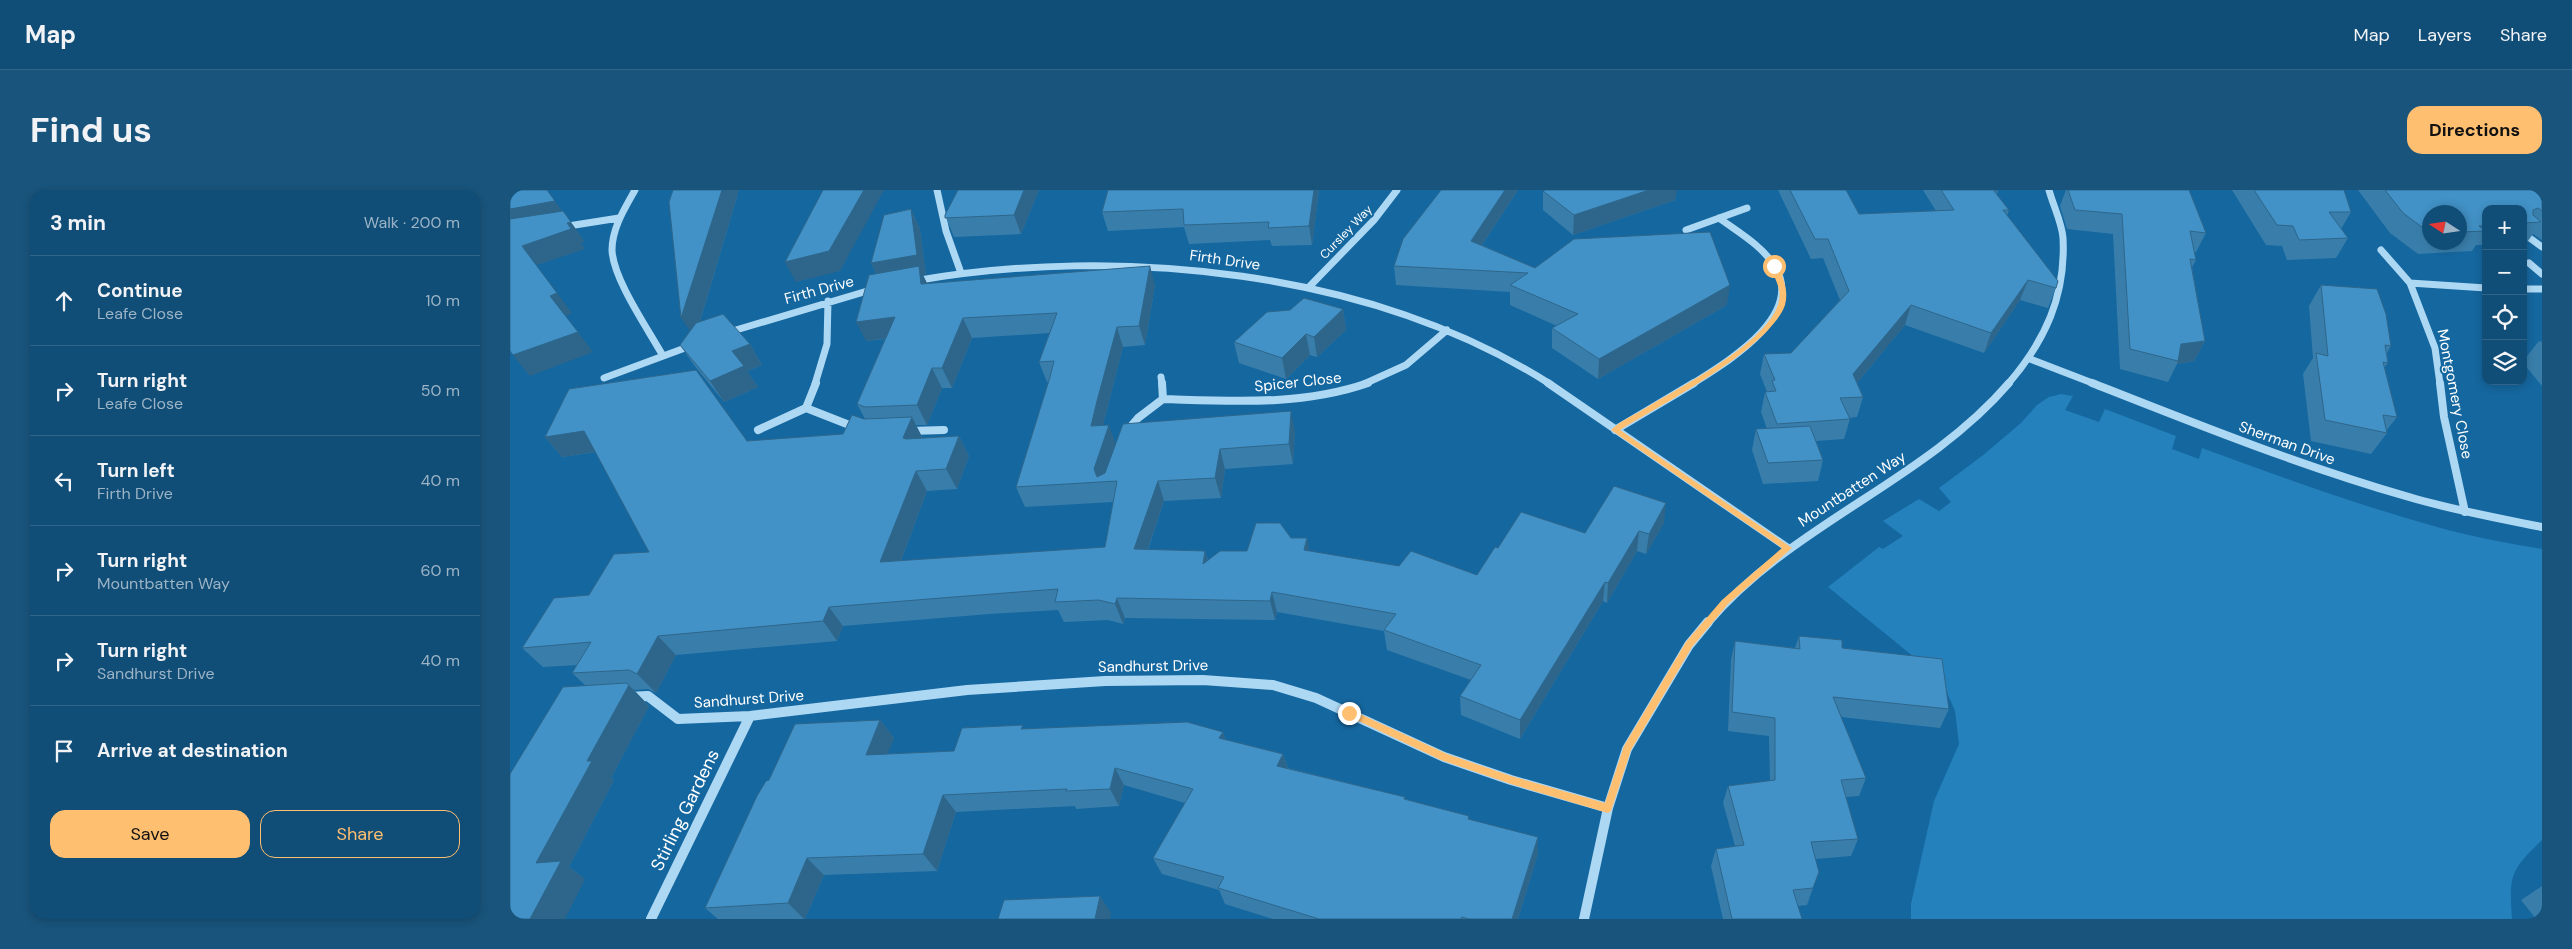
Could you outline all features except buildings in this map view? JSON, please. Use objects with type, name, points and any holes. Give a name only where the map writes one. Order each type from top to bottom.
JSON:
[{"type":"street","points":[[635,190],[619,218],[612,248],[614,268],[663,356]]},
{"type":"street","points":[[937,190],[946,231],[961,273]]},
{"type":"street","name":"Cursley Way","points":[[1309,287],[1374,220],[1397,190]]},
{"type":"street","name":"Mountbatten Way","points":[[1584,919],[1608,808],[1627,749],[1689,645],[1725,602],[1788,548],[1897,478],[1984,411],[2030,359],[2050,322],[2062,284],[2063,236],[2048,190]]},
{"type":"street","points":[[1686,230],[1747,208]]},
{"type":"street","points":[[555,228],[619,218]]},
{"type":"street","points":[[1615,430],[1736,355],[1758,337],[1774,319],[1782,304],[1783,285],[1770,261],[1719,218]]},
{"type":"street","points":[[2527,236],[2542,247]]},
{"type":"street","name":"Montgomery Close","points":[[2381,250],[2410,283],[2435,348],[2444,416],[2465,512]]},
{"type":"street","points":[[2529,263],[2542,274]]},
{"type":"street","name":"Firth Drive","points":[[909,282],[961,273],[1068,267],[1145,266],[1240,275],[1309,287],[1376,304],[1447,330],[1524,369],[1788,548]]},
{"type":"street","points":[[2410,283],[2482,288]]},
{"type":"street","name":"Firth Drive","points":[[717,336],[828,301],[884,287]]},
{"type":"street","points":[[2527,289],[2542,289]]},
{"type":"street","points":[[806,408],[827,348],[830,330],[828,301]]},
{"type":"street","name":"Spicer Close","points":[[1163,399],[1247,401],[1319,397],[1346,392],[1369,384],[1407,364],[1447,330]]},
{"type":"street","points":[[604,378],[699,343]]},
{"type":"street","name":"Sherman Drive","points":[[2030,359],[2320,470],[2465,512],[2542,527]]},
{"type":"street","points":[[1122,439],[1138,418],[1163,399],[1161,377]]},
{"type":"street","points":[[758,430],[806,408],[867,431]]},
{"type":"street","points":[[904,432],[944,430]]},
{"type":"street","name":"Sandhurst Drive","points":[[620,698],[648,696],[678,719],[750,716],[1025,685],[1105,681],[1203,680],[1273,685],[1316,698],[1444,757],[1511,780],[1608,808]]},
{"type":"street","name":"Stirling Gardens","points":[[651,919],[750,716]]},
{"type":"shaded area","points":[[2061,394],[2073,396],[2065,410],[2099,422],[2105,409],[2176,436],[2172,449],[2199,459],[2202,448],[2319,490],[2437,527],[2463,534],[2542,549],[2542,840],[2523,859],[2514,875],[2511,892],[2512,919],[1911,919],[1911,904],[1934,801],[1959,744],[1955,711],[1941,679],[1828,587],[1879,547],[1883,549],[1903,536],[1883,521],[1919,499],[1939,511],[1951,502],[1939,488],[1982,456],[2021,423],[2037,405],[2049,397]]},
{"type":"route","points":[[1349,713],[1444,757],[1511,780],[1608,808],[1627,749],[1652,703],[1689,645],[1725,602],[1788,548],[1615,430],[1736,355],[1758,337],[1774,319],[1782,304],[1783,285],[1774,266]]}]
